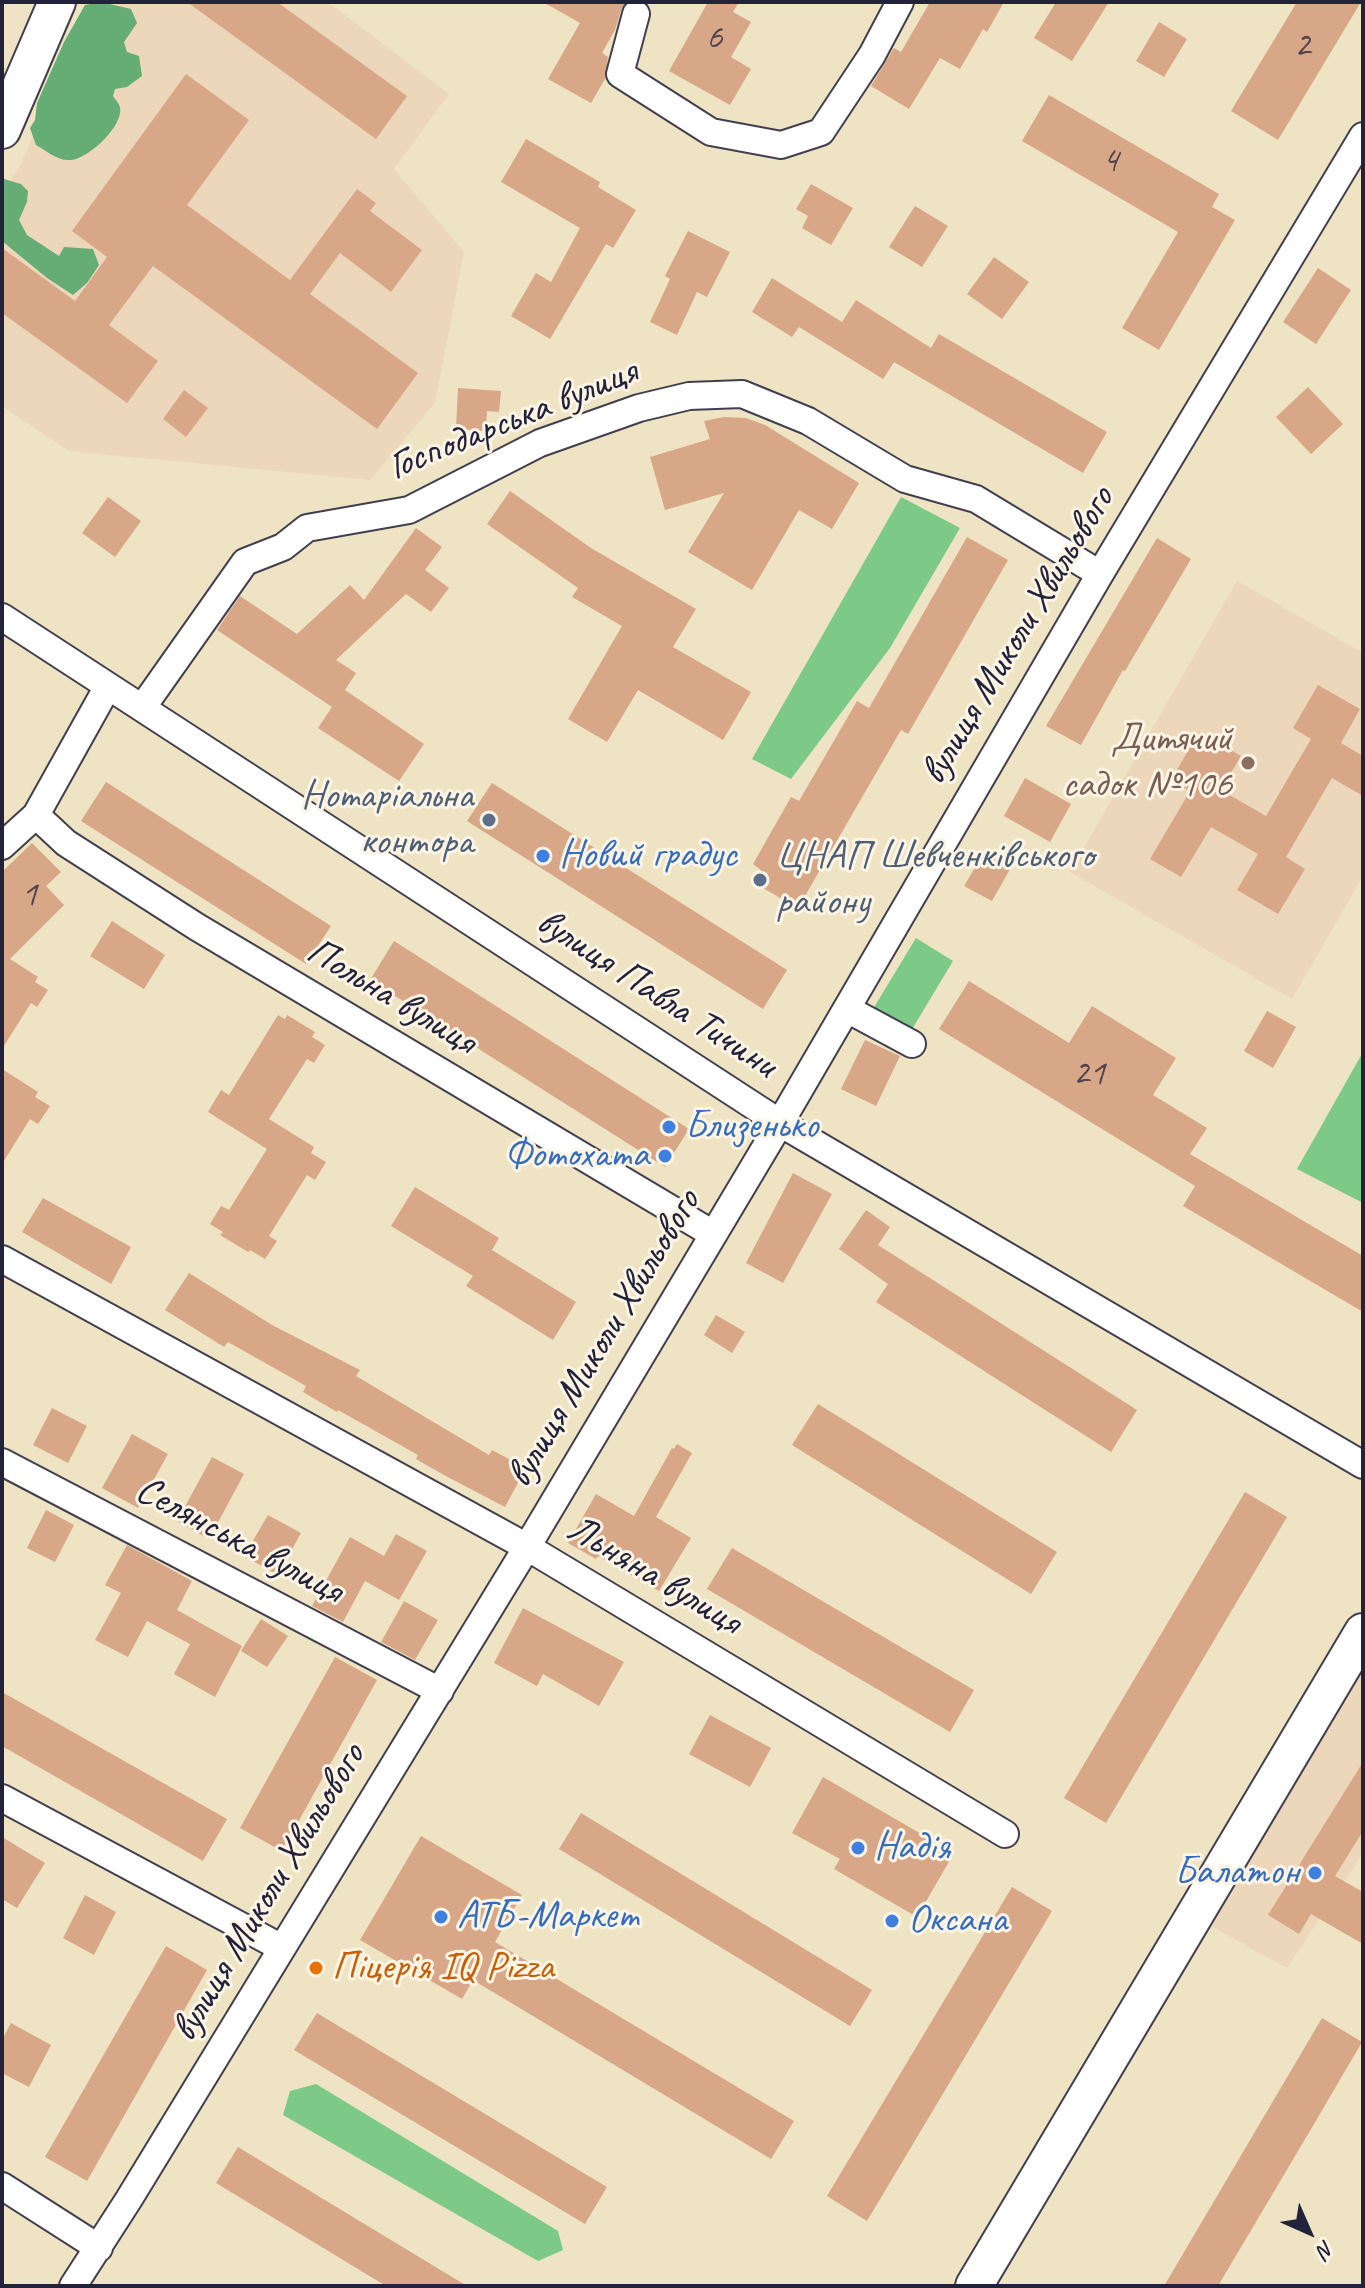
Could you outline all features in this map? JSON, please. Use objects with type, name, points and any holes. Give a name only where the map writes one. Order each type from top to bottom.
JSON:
[{"type":"main road","points":[[2,130],[57,2]]},
{"type":"main road","points":[[974,2286],[1363,1632]]},
{"type":"street","points":[[636,14],[620,74],[711,132],[781,145],[821,132],[872,55],[900,2]]},
{"type":"street","name":"вулиця Миколи Хвильового","points":[[73,2286],[527,1547],[780,1123],[1100,574],[1363,136]]},
{"type":"street","name":"Господарська вулиця","points":[[142,708],[245,562],[283,547],[307,528],[409,510],[540,443],[639,408],[689,396],[742,394],[808,421],[905,479],[976,499],[1100,574]]},
{"type":"street","name":"вулиця Павла Тичини","points":[[2,617],[780,1123],[1363,1465]]},
{"type":"street","points":[[2,846],[36,815],[108,686]]},
{"type":"street","name":"Польна вулиця","points":[[36,815],[66,843],[197,927],[713,1234]]},
{"type":"street","points":[[847,1009],[912,1044]]},
{"type":"street","name":"Льняна вулиця","points":[[2,1259],[527,1547],[1005,1834]]},
{"type":"street","name":"Селянська вулиця","points":[[2,1462],[440,1691]]},
{"type":"street","points":[[2,1798],[282,1948]]},
{"type":"street","points":[[2,2186],[99,2248]]},
{"type":"shaded area","points":[[85,2],[328,2],[449,94],[394,169],[464,252],[435,403],[370,480],[69,451],[2,406],[2,192],[20,166]]},
{"type":"shaded area","name":"Дитячий садок №106","points":[[1237,581],[1363,653],[1363,876],[1292,999],[1070,872]]},
{"type":"shaded area","points":[[1363,1655],[1363,1853],[1287,1968],[1202,1921]]},
{"type":"green space","points":[[101,2],[131,9],[137,23],[124,42],[127,52],[139,56],[142,76],[127,87],[115,89],[113,96],[120,107],[120,115],[111,132],[86,154],[71,160],[61,159],[36,145],[30,128],[35,120],[37,103],[64,42],[85,5]]},
{"type":"green space","points":[[4,179],[21,184],[28,191],[19,220],[27,235],[59,256],[64,247],[93,249],[99,265],[87,283],[73,295],[2,241]]},
{"type":"green space","points":[[901,497],[960,528],[890,648],[791,779],[752,759]]},
{"type":"green space","points":[[916,938],[953,961],[911,1031],[873,1009]]},
{"type":"green space","points":[[1363,1052],[1363,1203],[1297,1169]]},
{"type":"green space","points":[[316,2084],[558,2231],[563,2250],[538,2261],[283,2115],[290,2091]]},
{"type":"building","points":[[187,2],[277,2],[407,96],[376,139]]},
{"type":"building","points":[[543,2],[626,2],[602,53],[608,57],[605,79],[591,103],[548,79],[580,23]]},
{"type":"building","points":[[708,2],[739,2],[733,12],[751,22],[731,57],[751,69],[730,105],[669,71]]},
{"type":"building","points":[[930,2],[1004,2],[987,32],[983,29],[960,69],[940,58],[909,109],[871,86],[894,48],[901,52]]},
{"type":"building","points":[[1056,2],[1109,2],[1072,61],[1034,38]]},
{"type":"building","points":[[1297,2],[1361,2],[1278,140],[1231,111]]},
{"type":"building","points":[[1159,22],[1187,39],[1164,77],[1136,61]]},
{"type":"building","points":[[186,74],[249,120],[187,205],[290,280],[357,189],[376,203],[370,211],[422,250],[391,292],[340,253],[310,294],[418,373],[377,429],[153,266],[109,325],[158,361],[127,403],[2,313],[2,248],[75,301],[107,257],[72,231]]},
{"type":"building","points":[[1049,95],[1219,194],[1212,207],[1235,220],[1159,350],[1122,328],[1178,232],[1022,141]]},
{"type":"building","points":[[526,139],[600,182],[598,187],[636,210],[613,248],[606,244],[550,339],[511,316],[536,273],[551,282],[580,228],[501,182]]},
{"type":"building","points":[[811,184],[853,208],[831,245],[802,228],[808,216],[796,209]]},
{"type":"building","points":[[915,206],[948,226],[922,267],[889,247]]},
{"type":"building","points":[[688,231],[730,252],[707,297],[697,292],[677,335],[650,322],[670,279],[665,276]]},
{"type":"building","points":[[994,257],[1029,282],[1002,319],[967,294]]},
{"type":"building","points":[[1318,268],[1351,290],[1316,344],[1283,322]]},
{"type":"building","points":[[772,278],[842,322],[856,300],[931,348],[939,334],[1107,432],[1083,473],[894,362],[883,379],[799,327],[792,337],[752,312]]},
{"type":"building","points":[[1308,387],[1343,424],[1311,454],[1276,417]]},
{"type":"building","points":[[458,388],[501,391],[499,412],[487,411],[486,431],[456,429]]},
{"type":"building","points":[[184,390],[208,408],[186,437],[163,419]]},
{"type":"building","points":[[724,417],[746,418],[765,425],[859,483],[832,529],[799,510],[752,590],[688,552],[724,493],[665,510],[650,457],[710,439],[704,421]]},
{"type":"building","points":[[510,491],[591,548],[696,609],[673,647],[751,692],[723,740],[638,690],[607,742],[568,719],[622,626],[572,597],[578,588],[487,524]]},
{"type":"building","points":[[108,497],[141,521],[115,557],[82,533]]},
{"type":"building","points":[[416,528],[442,547],[425,570],[449,588],[431,612],[406,594],[336,660],[356,673],[345,690],[424,744],[399,781],[318,728],[332,707],[217,630],[240,596],[297,634],[350,585],[364,600]]},
{"type":"building","points":[[967,537],[1008,560],[908,734],[901,730],[798,908],[754,883],[761,870],[753,864],[791,797],[799,801],[857,701],[869,708]]},
{"type":"building","points":[[1157,538],[1191,559],[1081,745],[1046,726]]},
{"type":"building","points":[[1318,685],[1360,709],[1341,743],[1363,756],[1363,796],[1332,778],[1286,857],[1305,869],[1278,914],[1237,890],[1258,854],[1211,827],[1181,877],[1150,859],[1190,791],[1171,780],[1199,732],[1241,756],[1221,790],[1266,816],[1311,739],[1293,728]]},
{"type":"building","points":[[1025,778],[1071,804],[1050,842],[1004,816]]},
{"type":"building","points":[[106,782],[331,926],[306,964],[81,821]]},
{"type":"building","points":[[492,783],[787,970],[763,1009],[467,821]]},
{"type":"building","points":[[32,843],[61,872],[46,886],[64,905],[10,959],[38,977],[35,982],[48,990],[37,1007],[31,1003],[2,1049],[2,872]]},
{"type":"building","points":[[986,849],[1013,864],[992,901],[964,886]]},
{"type":"building","points":[[112,921],[165,955],[144,989],[90,956]]},
{"type":"building","points":[[394,941],[689,1129],[665,1167],[370,980]]},
{"type":"building","points":[[969,981],[1069,1043],[1092,1006],[1176,1058],[1153,1095],[1207,1128],[1190,1154],[1363,1256],[1363,1312],[1183,1206],[1195,1186],[939,1029]]},
{"type":"building","points":[[1267,1011],[1296,1027],[1273,1068],[1244,1051]]},
{"type":"building","points":[[278,1015],[285,1019],[287,1015],[315,1032],[312,1037],[325,1045],[314,1063],[307,1059],[269,1119],[314,1147],[311,1153],[326,1162],[315,1180],[307,1175],[269,1236],[277,1241],[265,1259],[220,1235],[223,1232],[210,1224],[221,1206],[229,1210],[267,1149],[208,1112],[221,1090],[229,1095]]},
{"type":"building","points":[[865,1040],[900,1056],[876,1106],[841,1089]]},
{"type":"building","points":[[2,1069],[38,1092],[35,1097],[50,1106],[38,1124],[30,1119],[2,1164]]},
{"type":"building","points":[[793,1173],[832,1194],[783,1283],[746,1263]]},
{"type":"building","points":[[415,1187],[499,1238],[492,1250],[576,1302],[553,1340],[466,1286],[473,1276],[391,1226]]},
{"type":"building","points":[[43,1198],[131,1247],[111,1284],[22,1232]]},
{"type":"building","points":[[866,1210],[890,1227],[878,1245],[1137,1410],[1111,1452],[876,1302],[888,1284],[839,1249]]},
{"type":"building","points":[[189,1273],[272,1325],[360,1370],[356,1376],[489,1455],[492,1450],[526,1468],[505,1507],[442,1474],[416,1459],[418,1455],[303,1392],[306,1386],[228,1342],[224,1347],[165,1310]]},
{"type":"building","points":[[716,1315],[745,1332],[732,1353],[704,1335]]},
{"type":"building","points":[[818,1404],[1057,1552],[1031,1594],[792,1445]]},
{"type":"building","points":[[52,1408],[87,1426],[68,1463],[33,1445]]},
{"type":"building","points":[[132,1434],[168,1454],[138,1508],[102,1488]]},
{"type":"building","points":[[677,1444],[692,1453],[656,1517],[691,1538],[659,1591],[598,1556],[596,1559],[568,1543],[596,1494],[634,1516]]},
{"type":"building","points":[[212,1457],[244,1474],[209,1539],[177,1521]]},
{"type":"building","points":[[1245,1492],[1287,1517],[1106,1823],[1064,1798]]},
{"type":"building","points":[[46,1510],[74,1525],[55,1562],[27,1548]]},
{"type":"building","points":[[268,1515],[301,1533],[278,1575],[244,1556]]},
{"type":"building","points":[[396,1534],[427,1551],[399,1600],[365,1581],[343,1622],[312,1606],[350,1537],[384,1556]]},
{"type":"building","points":[[127,1545],[192,1581],[177,1610],[242,1646],[215,1697],[174,1674],[190,1644],[147,1621],[128,1657],[95,1640],[121,1593],[105,1585]]},
{"type":"building","points":[[732,1548],[974,1690],[950,1732],[707,1589]]},
{"type":"building","points":[[404,1601],[438,1620],[415,1660],[381,1642]]},
{"type":"building","points":[[523,1608],[624,1662],[599,1706],[543,1674],[537,1686],[494,1663]]},
{"type":"building","points":[[261,1619],[288,1636],[267,1667],[241,1651]]},
{"type":"building","points":[[335,1657],[377,1680],[282,1851],[240,1828]]},
{"type":"building","points":[[2,1692],[227,1819],[203,1861],[2,1746]]},
{"type":"building","points":[[710,1715],[771,1748],[750,1787],[689,1754]]},
{"type":"building","name":"Балатон","points":[[1363,1762],[1363,1831],[1335,1876],[1363,1892],[1363,1944],[1311,1914],[1299,1934],[1268,1915]]},
{"type":"building","points":[[823,1777],[954,1853],[917,1917],[834,1869],[840,1859],[792,1833]]},
{"type":"building","points":[[581,1813],[872,1990],[850,2026],[559,1849]]},
{"type":"building","points":[[421,1836],[522,1895],[495,1942],[794,2121],[771,2159],[473,1980],[462,1999],[360,1940]]},
{"type":"building","points":[[2,1837],[45,1863],[17,1908],[2,1899]]},
{"type":"building","points":[[1012,1887],[1052,1911],[867,2221],[827,2196]]},
{"type":"building","points":[[85,1895],[116,1912],[94,1955],[63,1938]]},
{"type":"building","points":[[166,1946],[207,1970],[87,2181],[45,2157]]},
{"type":"building","points":[[317,2013],[607,2187],[585,2224],[294,2050]]},
{"type":"building","points":[[1322,2018],[1362,2042],[1317,2119],[1218,2286],[1164,2286]]},
{"type":"building","points":[[11,2023],[51,2045],[29,2087],[2,2073],[2,2040]]},
{"type":"building","points":[[238,2147],[467,2286],[386,2286],[216,2183]]},
{"type":"place","name":"Дитячий садок №106","points":[[1248,763]]},
{"type":"place","name":"Нотаріальна контора","points":[[489,820]]},
{"type":"place","name":"Новий градус","points":[[543,856]]},
{"type":"place","name":"ЦНАП Шевченківського району","points":[[760,880]]},
{"type":"place","name":"Близенько","points":[[669,1127]]},
{"type":"place","name":"Фотохата","points":[[665,1156]]},
{"type":"place","name":"Надія","points":[[858,1848]]},
{"type":"place","name":"Балатон","points":[[1315,1873]]},
{"type":"place","name":"АТБ-Маркет","points":[[441,1917]]},
{"type":"place","name":"Оксана","points":[[892,1921]]},
{"type":"place","name":"Піцерія IQ Pizza","points":[[316,1968]]}]
